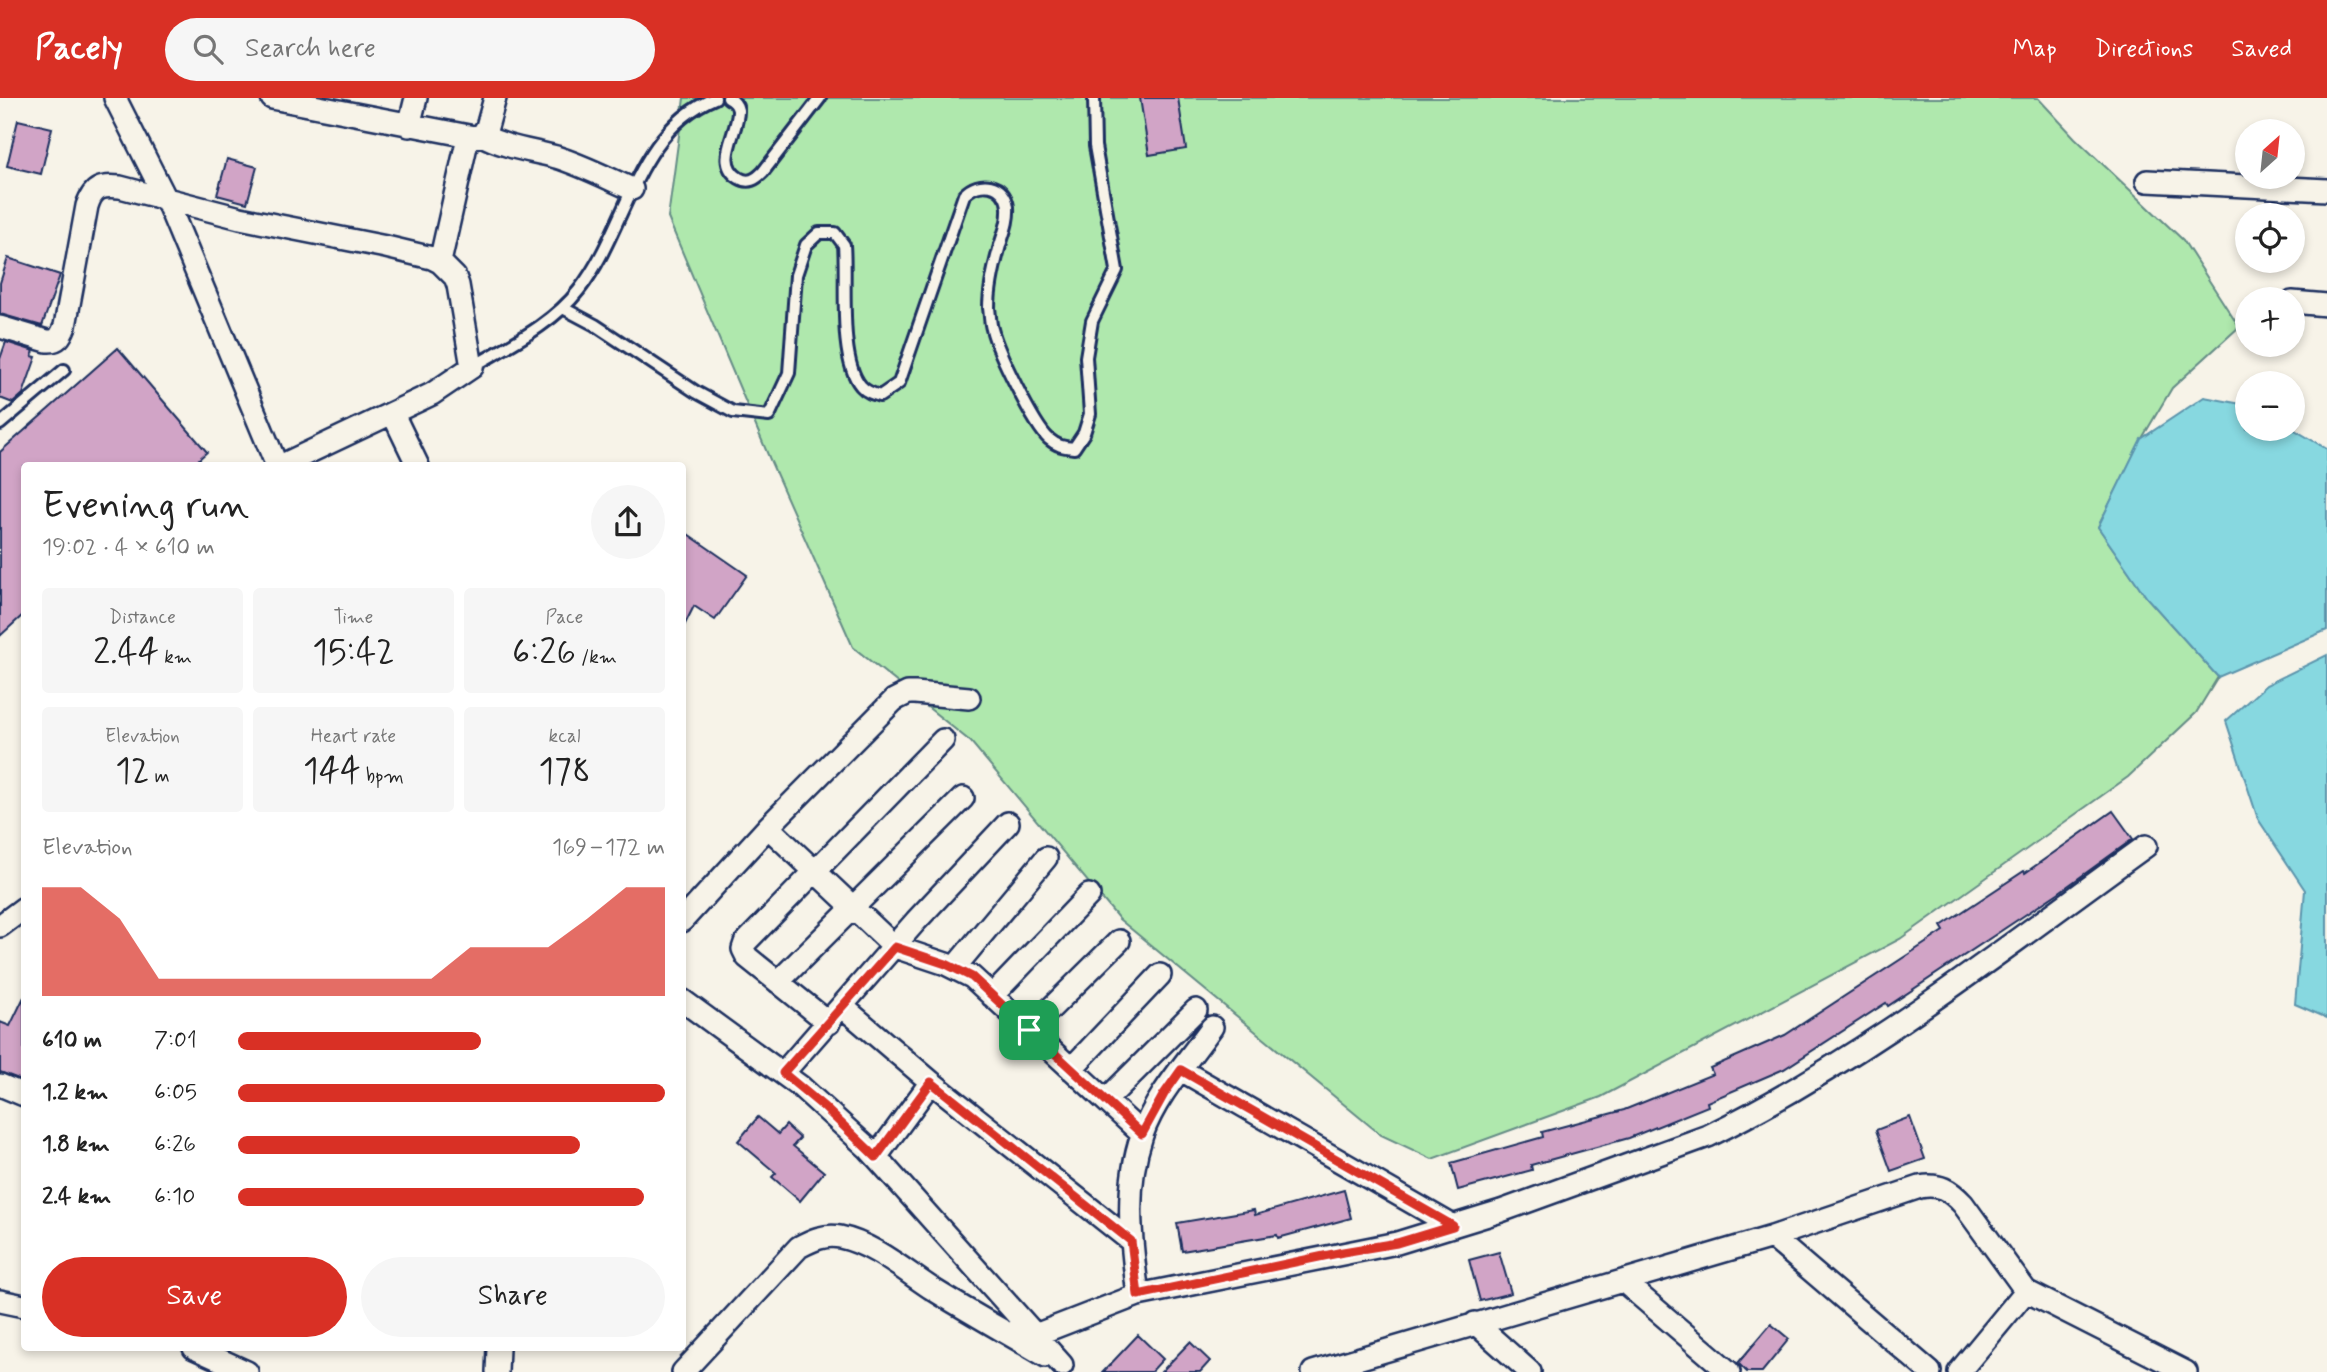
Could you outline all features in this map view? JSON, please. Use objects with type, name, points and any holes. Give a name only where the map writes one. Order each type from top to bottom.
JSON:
[{"type":"street","points":[[115,98],[166,199],[277,462]]},
{"type":"street","points":[[409,126],[416,98]]},
{"type":"street","points":[[440,262],[475,136],[487,127],[495,98]]},
{"type":"street","points":[[279,99],[409,126],[475,136],[568,161],[632,189]]},
{"type":"street","points":[[2147,181],[2327,190]]},
{"type":"street","points":[[0,327],[47,341],[60,337],[65,326],[87,206],[96,188],[101,186],[120,187],[240,218],[386,247],[440,262],[455,277],[458,285],[472,367],[432,394],[288,462]]},
{"type":"street","points":[[2305,303],[2327,305]]},
{"type":"street","points":[[393,414],[416,462]]},
{"type":"street","points":[[686,917],[768,827],[900,696],[915,693],[969,698]]},
{"type":"street","points":[[829,1023],[747,957],[743,949],[745,943],[943,740]]},
{"type":"street","points":[[778,982],[963,798]]},
{"type":"street","points":[[783,1073],[916,921],[1008,823]]},
{"type":"street","points":[[768,827],[895,947],[955,967],[972,977],[1142,1134]]},
{"type":"street","points":[[1035,1335],[1138,1295],[1397,1243],[1501,1211],[1676,1149],[1740,1120],[1852,1054],[2146,846]]},
{"type":"street","points":[[955,967],[1046,858]]},
{"type":"street","points":[[992,996],[1088,895]]},
{"type":"street","points":[[0,926],[21,910]]},
{"type":"street","points":[[1029,1030],[1119,941]]},
{"type":"street","points":[[1071,1069],[1160,975]]},
{"type":"street","points":[[686,1003],[783,1073],[824,1107],[876,1157],[1067,1368]]},
{"type":"street","points":[[843,1007],[931,1082],[1131,1241]]},
{"type":"street","points":[[1106,1100],[1196,1010]]},
{"type":"street","points":[[1138,1295],[1129,1224],[1131,1191],[1142,1134],[1164,1094],[1212,1027]]},
{"type":"street","points":[[1181,1070],[1453,1226]]},
{"type":"street","points":[[876,1157],[931,1082]]},
{"type":"street","points":[[0,1085],[21,1094]]},
{"type":"street","points":[[1313,1372],[1772,1237],[1920,1187],[1934,1185],[1951,1192],[1964,1204],[2026,1292],[2186,1372]]},
{"type":"street","points":[[683,1372],[799,1247],[813,1239],[828,1236],[839,1237],[872,1250],[969,1312],[1067,1368]]},
{"type":"street","points":[[1772,1237],[1930,1372]]},
{"type":"street","points":[[1623,1281],[1729,1372]]},
{"type":"street","points":[[1959,1372],[2026,1292]]},
{"type":"street","points":[[0,1301],[21,1305]]},
{"type":"street","points":[[1475,1323],[1530,1372]]},
{"type":"street","points":[[202,1351],[247,1372]]},
{"type":"street","points":[[496,1372],[498,1351]]},
{"type":"lane","points":[[472,367],[527,335],[563,307],[582,287],[644,165],[673,126],[715,98]]},
{"type":"lane","points":[[729,98],[736,103],[738,109],[730,140],[728,164],[737,176],[749,181],[764,172],[820,98]]},
{"type":"lane","points":[[563,307],[696,392],[733,412],[769,416],[789,373],[796,275],[806,245],[819,233],[835,233],[844,244],[848,354],[859,384],[870,393],[880,396],[899,383],[950,229],[964,195],[973,186],[982,184],[996,188],[1007,203],[1008,223],[993,279],[989,306],[992,330],[1013,378],[1046,437],[1061,447],[1074,448],[1084,433],[1090,414],[1086,356],[1092,321],[1117,270],[1095,146],[1094,98]]},
{"type":"lane","points":[[0,424],[64,370]]},
{"type":"green space","points":[[684,98],[2038,98],[2075,138],[2183,240],[2235,321],[2235,331],[2172,388],[2141,440],[2098,527],[2147,598],[2218,677],[2196,713],[2128,777],[1900,939],[1601,1097],[1432,1159],[1381,1135],[1119,919],[971,742],[853,647],[668,218]]},
{"type":"water","points":[[2204,397],[2235,403],[2235,441],[2305,441],[2305,436],[2327,449],[2327,630],[2218,677],[2147,598],[2098,527],[2141,439]]},
{"type":"water","points":[[2327,655],[2327,1018],[2295,1004],[2305,890],[2258,819],[2226,721],[2266,685]]},
{"type":"building","points":[[1140,98],[1178,98],[1186,149],[1149,155]]},
{"type":"building","points":[[18,120],[52,128],[41,174],[7,166]]},
{"type":"building","points":[[227,159],[257,167],[247,203],[217,195]]},
{"type":"building","points":[[8,258],[60,275],[42,326],[0,314],[0,283]]},
{"type":"building","points":[[6,342],[34,351],[32,356],[36,357],[23,394],[13,403],[0,398],[0,359]]},
{"type":"building","points":[[118,348],[207,452],[199,459],[202,462],[21,462],[21,617],[0,636],[0,452]]},
{"type":"building","points":[[686,533],[747,575],[715,620],[694,606],[686,622]]},
{"type":"building","points":[[2113,811],[2133,839],[2058,893],[1888,1006],[1886,1003],[1784,1069],[1707,1102],[1708,1106],[1629,1138],[1531,1165],[1532,1170],[1458,1190],[1451,1163],[1543,1137],[1542,1132],[1624,1110],[1713,1074],[1710,1068],[1785,1035],[1944,931],[1941,926],[2024,871],[2025,873]]},
{"type":"building","points":[[21,1003],[21,1080],[0,1072],[0,1022],[10,1026]]},
{"type":"building","points":[[758,1117],[778,1134],[786,1125],[800,1138],[793,1146],[824,1172],[800,1201],[772,1177],[776,1173],[738,1141]]},
{"type":"building","points":[[1910,1117],[1925,1159],[1891,1171],[1876,1130]]},
{"type":"building","points":[[1344,1190],[1351,1218],[1278,1238],[1277,1235],[1182,1251],[1177,1223],[1254,1210],[1255,1215]]},
{"type":"building","points":[[1499,1252],[1511,1293],[1480,1301],[1469,1260]]},
{"type":"building","points":[[1771,1324],[1789,1339],[1762,1372],[1747,1372],[1738,1363]]},
{"type":"building","points":[[1138,1335],[1163,1359],[1151,1372],[1103,1372]]},
{"type":"building","points":[[1190,1342],[1210,1361],[1200,1372],[1161,1372]]},
{"type":"route","points":[[895,947],[963,971],[1029,1030],[1142,1134],[1181,1070],[1453,1226],[1397,1243],[1138,1295],[1131,1241],[931,1082],[876,1157],[824,1107],[783,1073],[895,947]]}]
